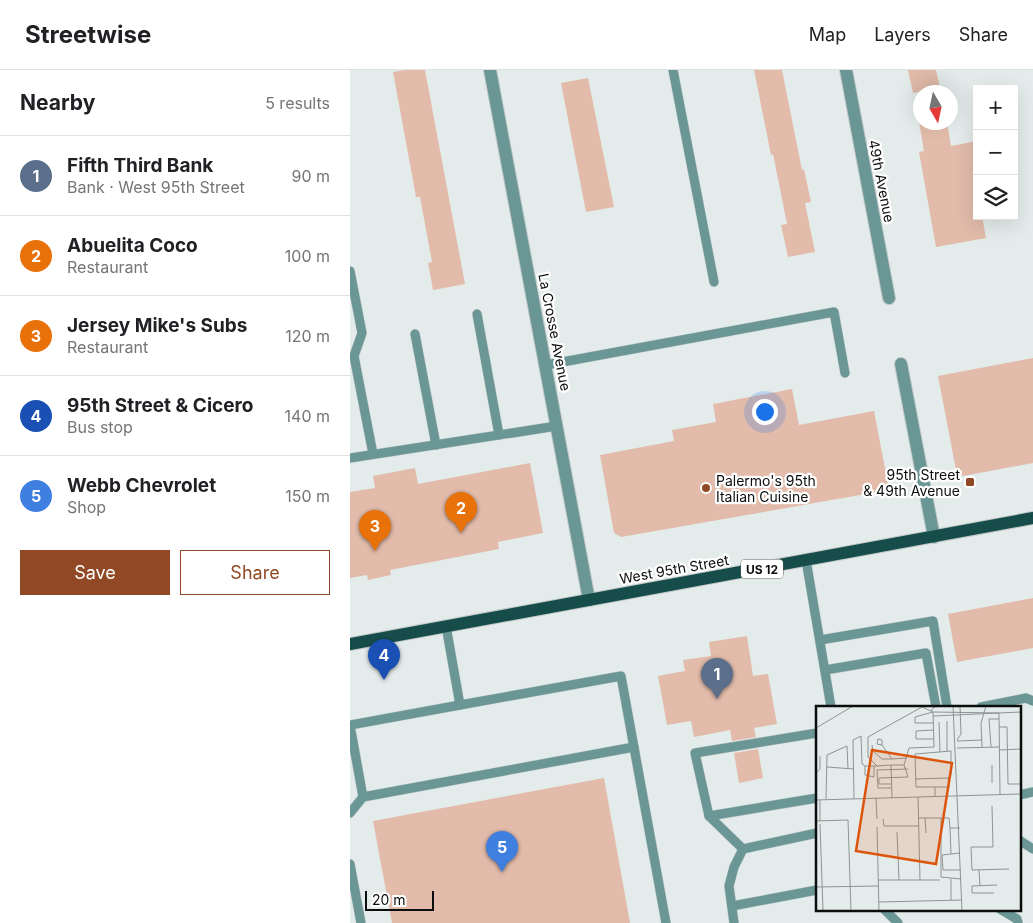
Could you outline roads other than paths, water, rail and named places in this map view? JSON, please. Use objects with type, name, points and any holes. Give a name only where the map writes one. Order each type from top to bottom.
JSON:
[{"type":"main road","name":"West 95th Street","points":[[350,644],[1033,518]]},
{"type":"street","name":"La Crosse Avenue","points":[[490,70],[589,600]]},
{"type":"street","name":"49th Avenue","points":[[846,70],[889,298]]},
{"type":"street","points":[[901,364],[934,537]]},
{"type":"lane","points":[[673,70],[714,282]]},
{"type":"lane","points":[[350,271],[362,333],[354,356],[373,454]]},
{"type":"lane","points":[[546,365],[834,312],[845,373]]},
{"type":"lane","points":[[477,314],[499,435]]},
{"type":"lane","points":[[415,334],[436,445]]},
{"type":"lane","points":[[350,458],[557,426]]},
{"type":"lane","points":[[806,560],[831,706]]},
{"type":"lane","points":[[820,640],[933,621],[947,706]]},
{"type":"lane","points":[[446,626],[460,705]]},
{"type":"lane","points":[[825,670],[926,653],[936,706]]},
{"type":"lane","points":[[363,797],[350,725],[621,676],[666,923]]},
{"type":"lane","points":[[986,706],[1026,698],[1033,701]]},
{"type":"lane","points":[[743,849],[709,816],[695,753],[816,733]]},
{"type":"lane","points":[[350,814],[363,797],[634,747]]},
{"type":"lane","points":[[1020,795],[1033,792]]},
{"type":"lane","points":[[709,816],[816,798]]},
{"type":"lane","points":[[734,923],[729,886],[734,866],[743,849],[816,833]]},
{"type":"lane","points":[[1020,841],[1033,849]]},
{"type":"lane","points":[[350,864],[361,923]]},
{"type":"lane","points":[[732,906],[816,890]]},
{"type":"lane","points":[[885,910],[898,923]]},
{"type":"lane","points":[[1002,910],[1017,919],[1018,923]]},
{"type":"place","name":"95th Street & 49th Avenue","points":[[970,482]]},
{"type":"place","name":"Palermo's 95th Italian Cuisine","points":[[706,488]]},
{"type":"place","name":"Abuelita Coco","points":[[461,533]]},
{"type":"place","name":"Jersey Mike's Subs","points":[[375,551]]},
{"type":"place","name":"95th Street & Cicero","points":[[384,680]]},
{"type":"place","name":"Fifth Third Bank","points":[[717,699]]},
{"type":"place","name":"Webb Chevrolet","points":[[502,872]]}]
